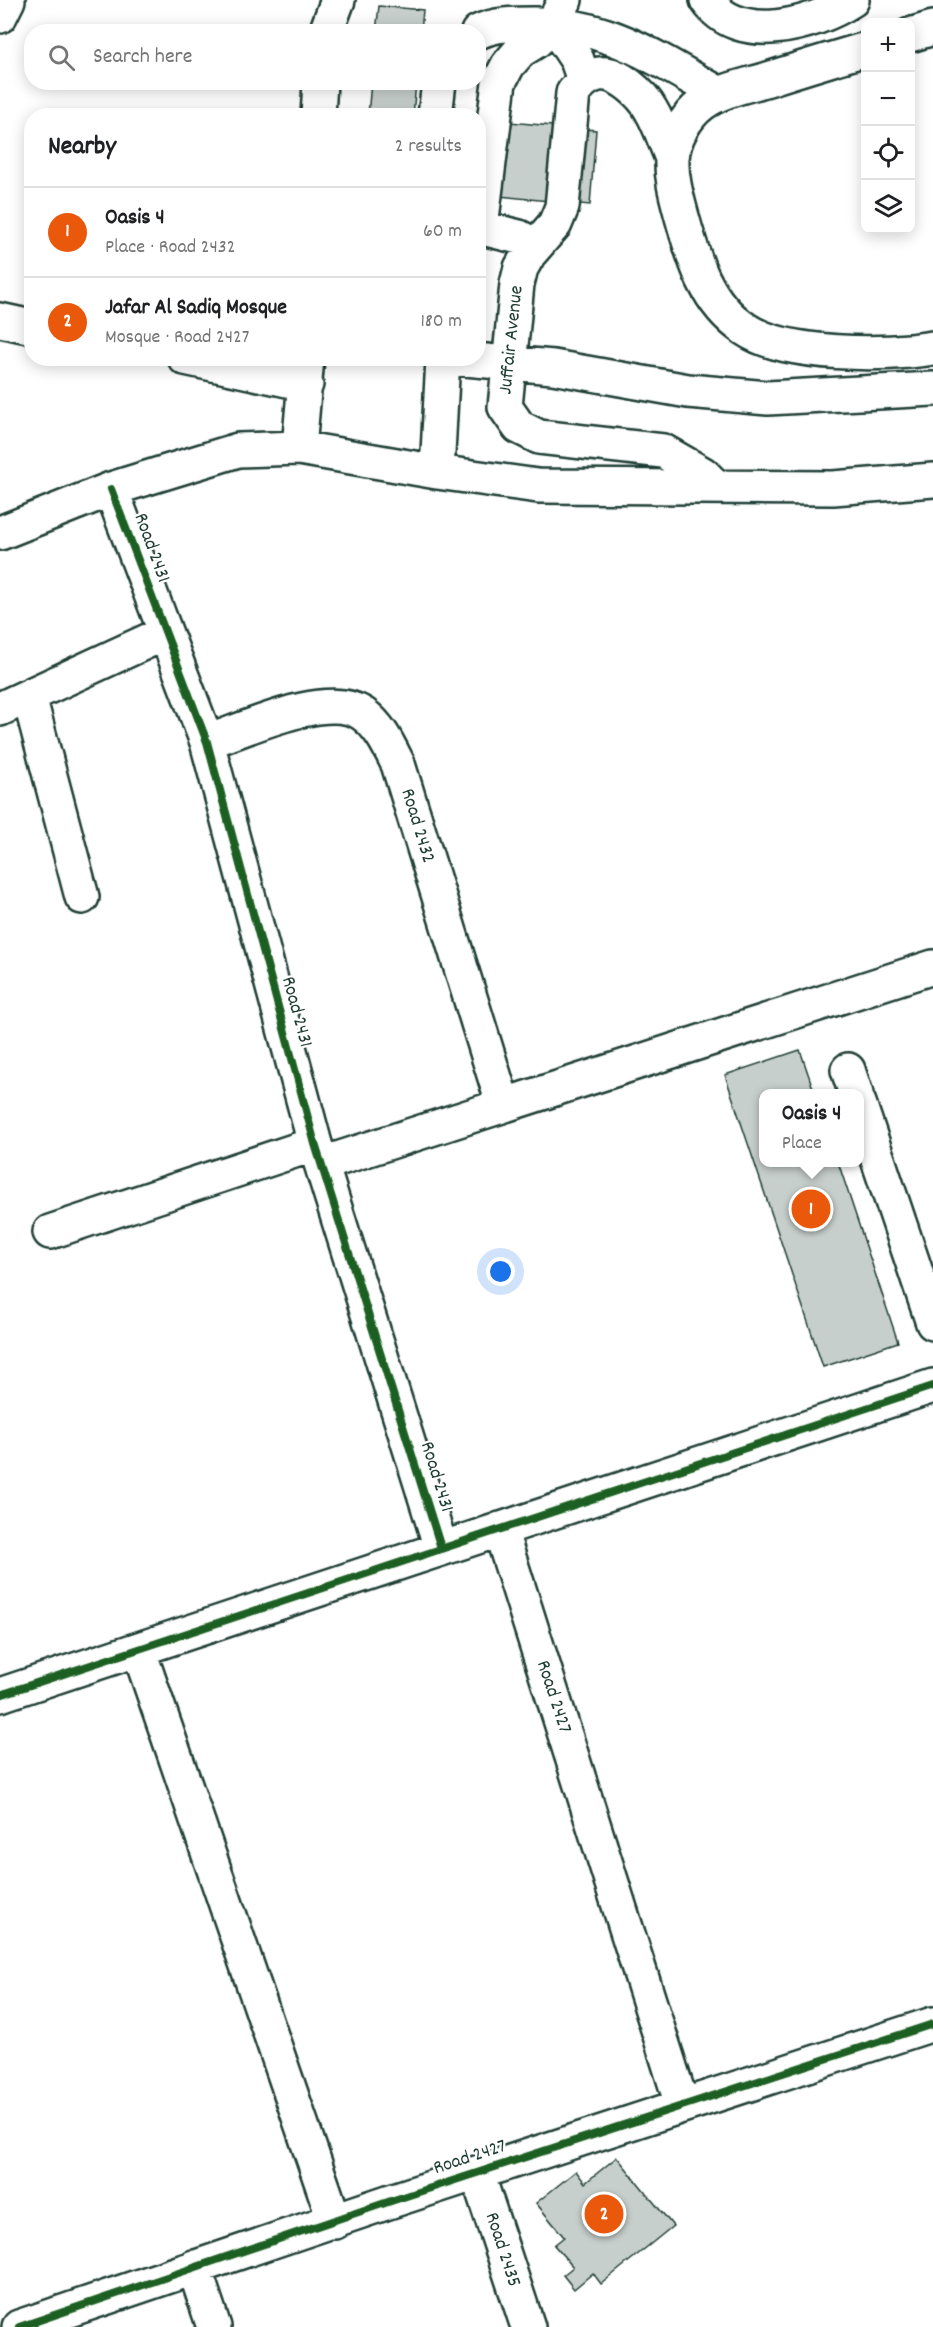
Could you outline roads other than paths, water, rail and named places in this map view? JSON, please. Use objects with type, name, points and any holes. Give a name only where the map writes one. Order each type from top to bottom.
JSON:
[{"type":"street","points":[[0,16],[8,0]]},
{"type":"street","points":[[329,24],[338,0]]},
{"type":"street","points":[[707,0],[714,12],[735,22],[761,27],[787,26],[813,20],[852,0]]},
{"type":"street","points":[[559,12],[584,80],[600,74],[612,77],[644,98],[652,111],[672,158],[677,199],[701,277],[713,297],[747,331],[806,348],[835,351],[884,352],[933,348]]},
{"type":"street","points":[[486,181],[499,82],[508,64],[520,51],[536,41],[559,12]]},
{"type":"street","points":[[486,30],[559,12],[620,39],[720,94]]},
{"type":"street","points":[[915,33],[933,28]]},
{"type":"street","points":[[672,158],[677,137],[687,119],[702,104],[720,94],[861,51]]},
{"type":"street","name":"Juffair Avenue","points":[[584,80],[573,93],[570,109],[562,207],[555,224],[521,268],[517,284],[505,407],[519,427],[539,437],[663,451],[703,474],[716,488]]},
{"type":"street","points":[[318,108],[320,90]]},
{"type":"street","points":[[436,108],[439,90]]},
{"type":"street","points":[[486,229],[519,237],[536,246]]},
{"type":"street","points":[[0,320],[24,325]]},
{"type":"street","points":[[486,360],[601,374],[688,391],[758,397],[933,389]]},
{"type":"street","points":[[260,366],[307,371],[299,448]]},
{"type":"street","points":[[437,472],[443,366]]},
{"type":"street","points":[[0,533],[111,489],[238,450],[299,448],[437,472],[538,486],[833,488],[933,480]]},
{"type":"street","name":"Road 2431","points":[[111,489],[207,742],[318,1154],[441,1548]]},
{"type":"street","points":[[82,897],[15,703],[165,633]]},
{"type":"street","name":"Road 2432","points":[[207,742],[309,708],[329,706],[348,707],[363,714],[375,726],[398,764],[502,1104]]},
{"type":"street","points":[[50,1232],[318,1154],[502,1104],[933,967]]},
{"type":"street","points":[[864,1118],[933,1323]]},
{"type":"street","points":[[0,1695],[140,1651],[441,1548],[933,1386]]},
{"type":"street","name":"Road 2427","points":[[500,1529],[682,2105]]},
{"type":"street","points":[[140,1651],[335,2222]]},
{"type":"street","name":"Road 2427","points":[[19,2327],[682,2105],[933,2024]]},
{"type":"street","name":"Road 2435","points":[[477,2173],[528,2327]]},
{"type":"street","points":[[194,2267],[214,2327]]},
{"type":"place","name":"Oasis 4","points":[[811,1209]]},
{"type":"place","name":"Jafar Al Sadiq Mosque","points":[[604,2214]]}]
